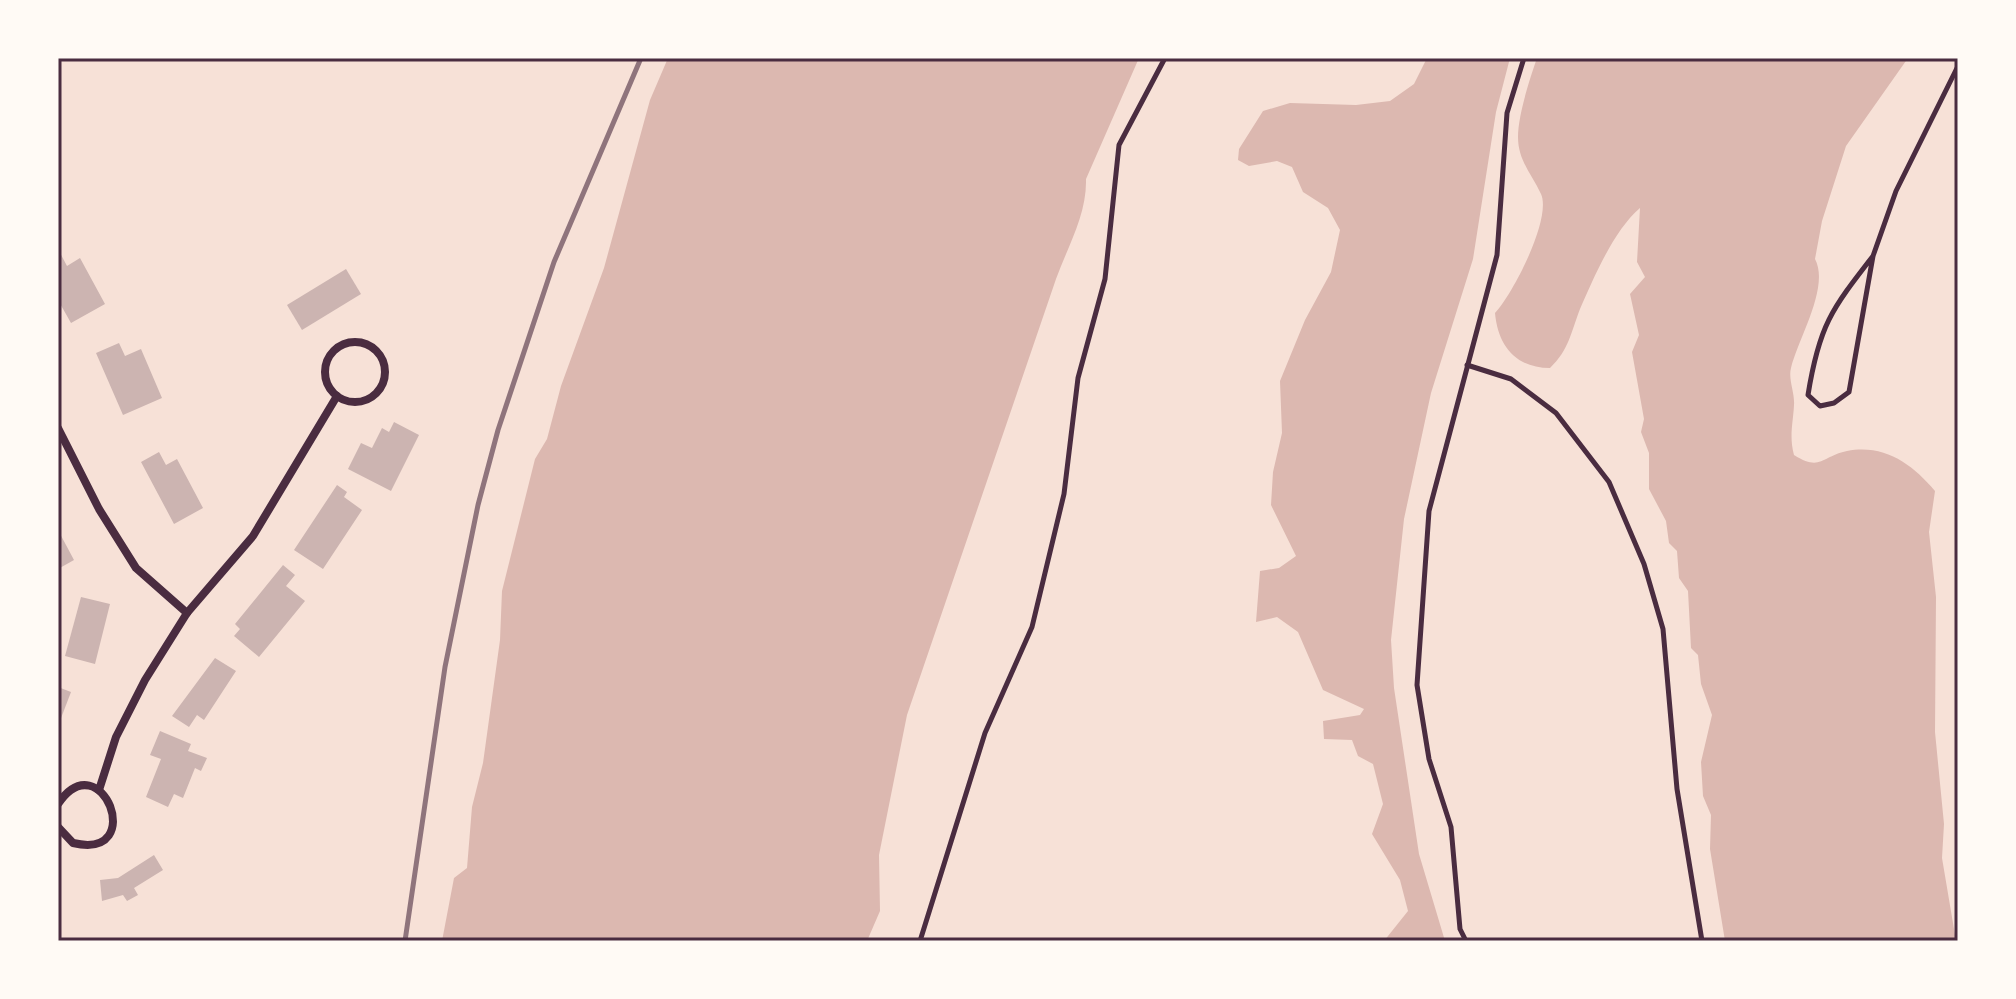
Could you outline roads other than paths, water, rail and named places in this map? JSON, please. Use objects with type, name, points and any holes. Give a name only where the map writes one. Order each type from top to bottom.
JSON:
[{"type":"street","points":[[348,342],[368,345],[381,359],[384,368],[380,387],[374,395],[356,402],[337,396],[326,380],[327,361],[339,346],[348,342]]},
{"type":"street","points":[[99,790],[116,737],[145,680],[187,613],[253,536],[337,396]]},
{"type":"street","points":[[58,428],[99,509],[136,568],[187,613]]},
{"type":"street","points":[[58,804],[71,790],[80,787],[99,790],[112,805],[114,814],[109,833],[93,845],[73,843],[58,827]]},
{"type":"lane","points":[[920,941],[985,733],[1032,627],[1064,494],[1078,378],[1105,279],[1119,145],[1165,58]]},
{"type":"lane","points":[[1466,941],[1460,929],[1451,827],[1429,759],[1417,685],[1429,511],[1497,255],[1507,113],[1524,58]]},
{"type":"lane","points":[[1873,256],[1831,309],[1815,350],[1808,395],[1820,406],[1834,403],[1849,392],[1873,256],[1896,191],[1958,66]]},
{"type":"lane","points":[[1467,365],[1511,379],[1556,413],[1609,482],[1644,564],[1663,629],[1677,789],[1702,941]]},
{"type":"railway","points":[[405,941],[445,667],[478,505],[498,430],[554,262],[641,58]]}]
